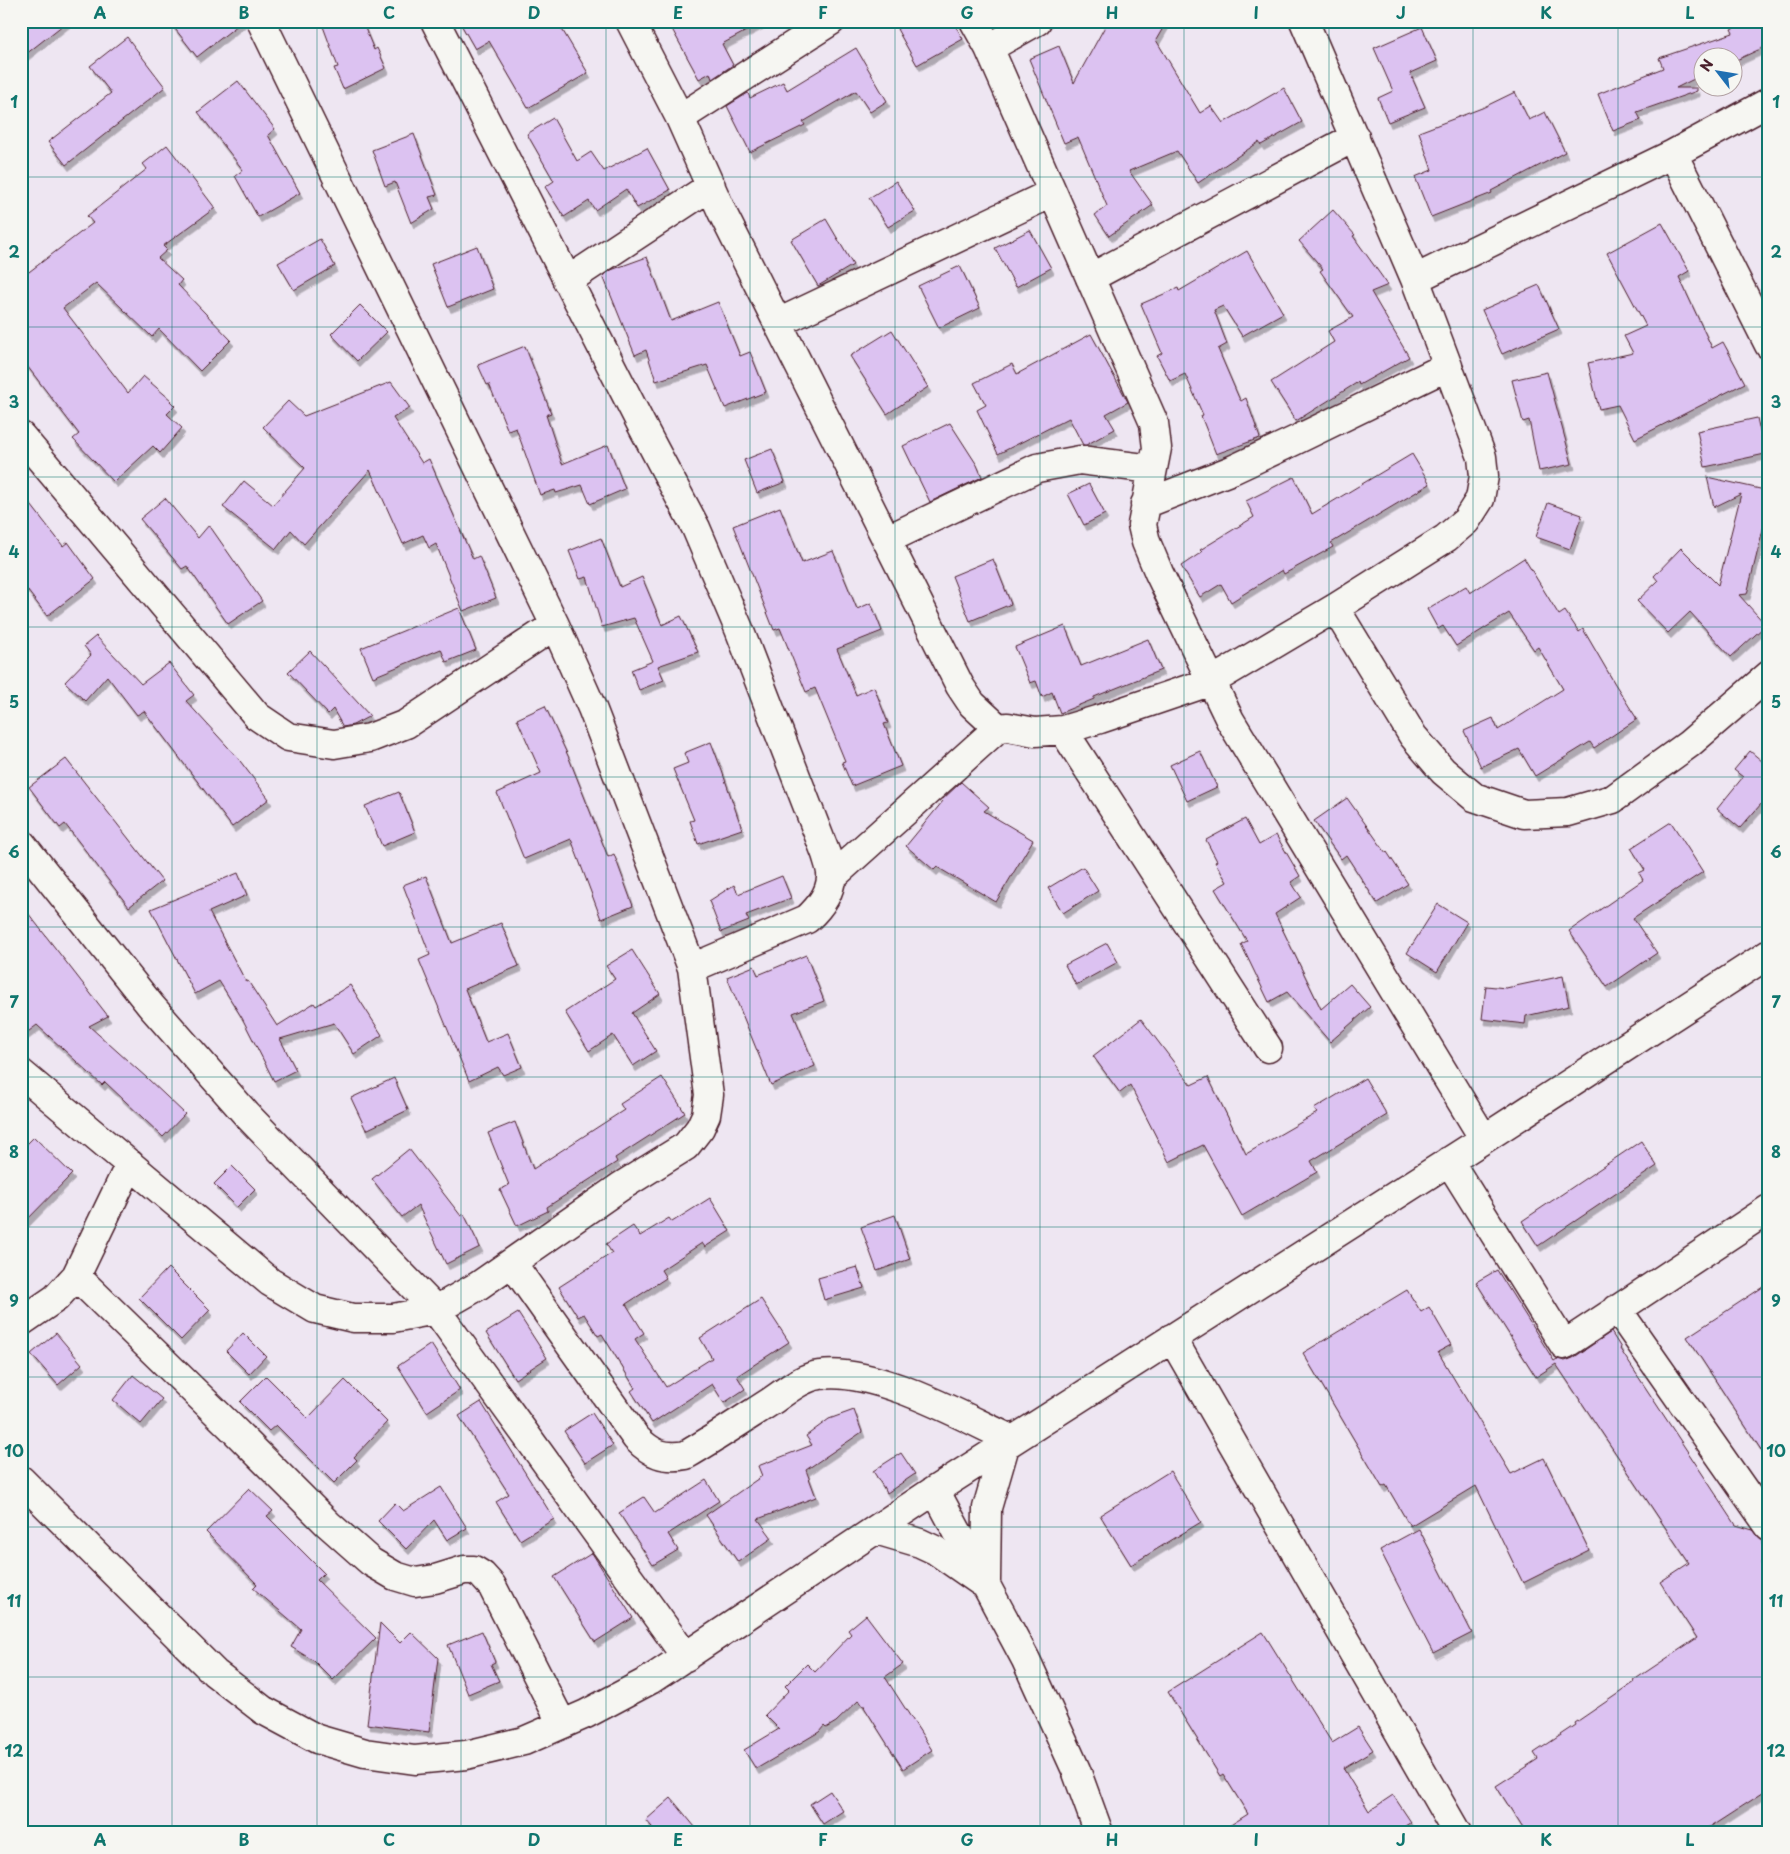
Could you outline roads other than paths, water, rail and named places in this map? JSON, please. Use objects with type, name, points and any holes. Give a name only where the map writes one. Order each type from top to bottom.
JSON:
[{"type":"street","points":[[21,1073],[270,1282],[315,1309],[353,1318],[393,1318],[436,1310],[478,1286],[620,1187],[686,1146],[700,1128],[706,1115],[709,1095],[692,968],[592,708],[555,625],[261,21]]},
{"type":"street","points":[[434,21],[696,528],[739,629],[826,854],[832,877]]},
{"type":"street","points":[[630,21],[680,118],[778,323],[960,686],[972,704],[998,728]]},
{"type":"street","points":[[680,118],[831,21]]},
{"type":"street","points":[[974,21],[989,48],[1154,423],[1157,448],[1142,525],[1146,542],[1158,573],[1230,720],[1484,1138]]},
{"type":"street","points":[[989,48],[1037,21]]},
{"type":"street","points":[[692,968],[807,918],[819,908],[827,893],[832,877],[998,728],[1008,726],[1035,732],[1063,730],[1212,681],[1335,608],[1446,538],[1466,521],[1480,498],[1484,476],[1482,456],[1414,279],[1304,21]]},
{"type":"street","points":[[1414,279],[1673,154],[1769,102]]},
{"type":"street","points":[[1090,278],[1355,137]]},
{"type":"street","points":[[1673,154],[1769,345]]},
{"type":"street","points":[[568,281],[711,186]]},
{"type":"street","points":[[778,323],[1052,193]]},
{"type":"street","points":[[1145,504],[1241,466],[1448,366]]},
{"type":"street","points":[[21,436],[257,716],[288,737],[334,744],[370,738],[406,724],[555,625]]},
{"type":"street","points":[[886,540],[1036,468],[1080,460],[1152,469]]},
{"type":"street","points":[[1335,608],[1413,736],[1443,771],[1474,798],[1524,814],[1568,812],[1613,799],[1688,744],[1769,675]]},
{"type":"street","points":[[1063,730],[1268,1048]]},
{"type":"street","points":[[21,843],[151,1006],[247,1116],[436,1310],[686,1657]]},
{"type":"street","points":[[21,1480],[215,1673],[263,1710],[317,1738],[366,1753],[415,1760],[466,1756],[524,1741],[586,1714],[650,1680],[1066,1405],[1769,954]]},
{"type":"street","points":[[1449,1161],[1564,1345],[1769,1209]]},
{"type":"street","points":[[21,1322],[56,1298],[76,1276],[130,1164]]},
{"type":"street","points":[[512,1263],[636,1438],[647,1449],[658,1454],[672,1458],[686,1455],[798,1384],[819,1374],[842,1374],[869,1379],[902,1389],[1013,1440]]},
{"type":"street","points":[[76,1276],[328,1524],[371,1562],[395,1576],[415,1582],[435,1579],[464,1570],[474,1570],[482,1575],[492,1586],[562,1724]]},
{"type":"street","points":[[1618,1309],[1769,1526]]},
{"type":"street","points":[[1172,1338],[1457,1833]]},
{"type":"street","points":[[986,1585],[987,1508],[1013,1440]]},
{"type":"street","points":[[935,1490],[1026,1660],[1076,1770],[1099,1833]]},
{"type":"street","points":[[876,1530],[920,1543],[935,1550],[986,1585]]}]
